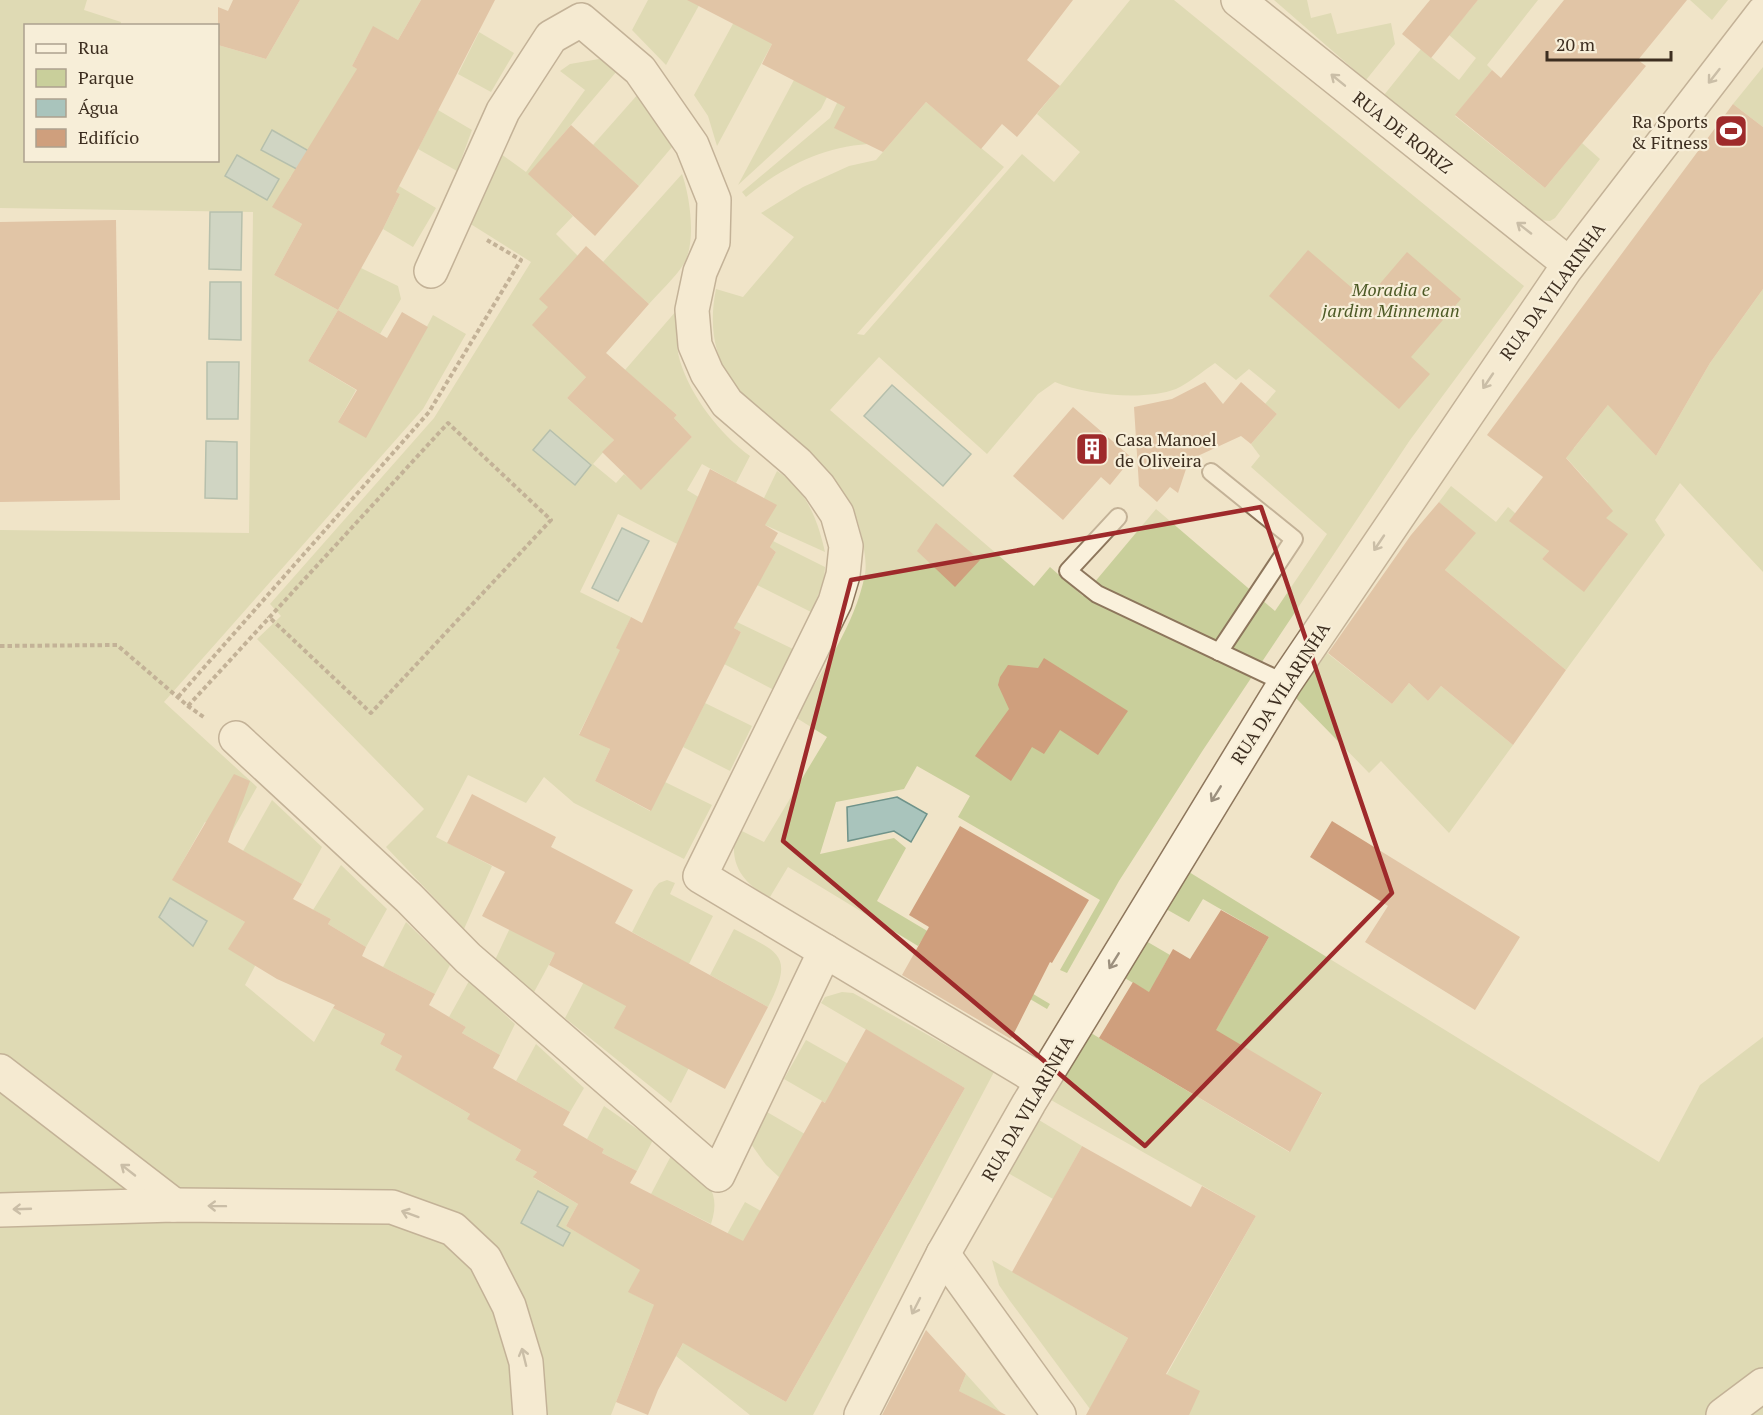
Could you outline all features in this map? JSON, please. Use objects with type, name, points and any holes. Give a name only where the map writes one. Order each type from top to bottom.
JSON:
[{"type":"street","name":"RUA DE RORIZ","points":[[1238,0],[1569,264]]},
{"type":"street","points":[[431,272],[503,111],[551,37],[581,20],[640,70],[692,146],[714,200],[713,242],[700,272],[692,310],[695,345],[707,373],[727,403],[797,463],[819,487],[837,513],[846,546],[843,575],[835,602],[700,876],[1042,1081]]},
{"type":"street","name":"RUA DA VILARINHA","points":[[861,1415],[943,1254],[1042,1081],[1285,683],[1569,264],[1758,29]]},
{"type":"street","points":[[236,738],[409,898],[468,958],[718,1175],[825,951]]},
{"type":"street","points":[[0,1071],[174,1205]]},
{"type":"street","points":[[0,1210],[174,1205],[392,1207],[453,1229],[485,1259],[509,1306],[526,1362],[530,1415]]},
{"type":"street","points":[[943,1254],[1059,1415]]},
{"type":"street","points":[[1723,1415],[1763,1385]]},
{"type":"lane","points":[[1211,472],[1294,539],[1219,652]]},
{"type":"lane","points":[[1118,517],[1068,571],[1097,594],[1285,683]]},
{"type":"path","points":[[178,697],[429,412],[520,260],[454,219]]},
{"type":"path","points":[[188,706],[268,616],[448,423],[551,520],[371,713],[268,616]]},
{"type":"path","points":[[0,646],[117,645],[188,706],[236,738]]},
{"type":"highlighted area","points":[[1261,507],[1392,893],[1145,1146],[783,841],[851,580]]},
{"type":"green space","points":[[0,0],[87,0],[84,10],[121,22],[120,24],[24,24],[24,162],[219,162],[219,45],[266,59],[300,0],[421,0],[398,40],[373,27],[352,66],[379,81],[319,192],[291,176],[273,207],[302,224],[274,275],[338,310],[308,361],[356,390],[338,422],[412,355],[433,315],[466,334],[423,409],[164,702],[257,787],[230,835],[205,822],[173,879],[245,922],[255,966],[245,985],[314,1042],[333,1008],[385,1034],[380,1044],[402,1056],[399,1063],[450,1092],[446,1100],[470,1114],[468,1119],[521,1150],[515,1160],[537,1172],[534,1178],[578,1204],[566,1226],[597,1244],[646,1259],[629,1292],[665,1311],[644,1330],[611,1415],[0,1415],[0,530],[249,533],[253,212],[0,208]]},
{"type":"green space","points":[[648,0],[702,0],[666,65],[632,30]]},
{"type":"green space","points":[[746,0],[786,18],[717,146],[708,116],[694,95]]},
{"type":"green space","name":"Moradia e jardim Minneman","points":[[1130,0],[1174,0],[1524,286],[1410,440],[1203,750],[1119,881],[1067,973],[1060,970],[1100,900],[958,817],[970,796],[917,766],[904,789],[836,802],[820,854],[894,838],[906,848],[877,901],[1050,1004],[1047,1009],[924,937],[918,946],[788,867],[770,897],[760,892],[744,878],[739,870],[734,851],[738,829],[764,842],[827,737],[795,717],[826,666],[854,612],[865,574],[865,561],[862,538],[849,501],[827,472],[745,398],[724,369],[714,334],[716,289],[743,297],[794,237],[761,213],[803,187],[849,166],[876,160],[926,102],[1004,167],[857,334],[864,335],[1022,154],[1054,182],[1080,152],[1037,114]],"holes":[[[879,357],[987,454],[1038,394],[1055,382],[1098,393],[1148,395],[1176,389],[1215,363],[1236,380],[1249,369],[1276,391],[1265,404],[1277,414],[1251,444],[1260,456],[1251,467],[1327,534],[1275,611],[1156,509],[1083,596],[1050,567],[1034,586],[830,410]]]},
{"type":"green space","points":[[1274,0],[1307,0],[1311,18],[1331,13],[1337,34],[1391,23],[1395,44],[1366,80]]},
{"type":"green space","points":[[1478,0],[1538,0],[1487,65],[1492,70],[1455,116],[1545,188],[1582,143],[1600,159],[1555,218],[1550,221],[1539,220],[1384,95],[1421,49],[1459,80],[1476,58],[1449,35]]},
{"type":"green space","points":[[1690,0],[1728,0],[1712,20]]},
{"type":"green space","points":[[479,32],[514,53],[491,92],[458,74]]},
{"type":"green space","points":[[599,59],[610,63],[617,71],[529,174],[573,216],[556,234],[578,256],[579,337],[586,377],[567,398],[614,440],[593,464],[616,483],[624,474],[641,489],[692,437],[674,418],[677,415],[625,370],[677,310],[678,355],[691,388],[718,426],[750,456],[736,483],[702,464],[687,490],[720,510],[699,555],[618,514],[580,592],[631,617],[617,648],[650,664],[624,717],[595,702],[579,734],[610,749],[595,781],[650,811],[665,782],[712,805],[684,859],[574,803],[544,777],[526,803],[468,775],[436,837],[492,866],[464,929],[386,847],[424,809],[257,639],[281,616],[270,604],[434,418],[531,262],[469,223],[501,154],[526,172],[585,90],[560,71],[570,64]]},
{"type":"green space","points":[[802,65],[835,81],[821,109],[738,185]]},
{"type":"green space","points":[[1763,67],[1763,127],[1733,104]]},
{"type":"green space","points":[[844,88],[852,92],[835,128],[868,144],[818,154],[788,168],[746,197],[742,192],[830,118]]},
{"type":"green space","points":[[639,93],[672,147],[639,186],[593,145]]},
{"type":"green space","points":[[438,110],[472,130],[457,171],[418,149]]},
{"type":"green space","points":[[682,174],[688,195],[691,220],[690,245],[683,265],[649,304],[603,262]]},
{"type":"green space","points":[[399,186],[436,208],[413,247],[383,229],[400,194],[396,192]]},
{"type":"green space","points":[[361,268],[398,286],[401,299],[380,334],[338,310]]},
{"type":"green space","points":[[1763,289],[1763,572],[1680,483],[1655,520],[1665,535],[1566,670],[1445,570],[1475,533],[1439,502],[1451,486],[1496,522],[1508,507],[1549,551],[1542,559],[1584,591],[1619,546],[1586,520],[1578,496],[1588,482],[1561,452],[1574,448],[1608,405],[1695,352],[1643,442],[1656,456],[1710,363]]},
{"type":"green space","points":[[777,471],[796,486],[809,506],[819,529],[825,552],[765,525],[764,498]]},
{"type":"green space","points":[[773,541],[825,567],[824,581],[811,612],[757,585],[776,552],[770,547]]},
{"type":"green space","points":[[737,622],[793,649],[774,690],[724,664],[741,632],[734,628]]},
{"type":"green space","points":[[1327,653],[1392,704],[1409,683],[1428,701],[1441,686],[1513,745],[1449,833],[1381,761],[1369,773],[1296,698]]},
{"type":"green space","points":[[705,703],[752,726],[730,771],[683,747]]},
{"type":"green space","points":[[272,800],[322,847],[302,884],[243,851]]},
{"type":"green space","points":[[341,865],[387,909],[366,947],[328,924],[331,919],[313,910]]},
{"type":"green space","points":[[1189,872],[1659,1162],[1700,1085],[1763,1037],[1763,1415],[1144,1415],[1256,1216],[1051,1100],[1091,1033],[1289,1152],[1322,1094],[1123,977],[1146,941],[1170,955],[1157,978],[1223,1017],[1269,937],[1203,899],[1189,922],[1166,909]]},
{"type":"green space","points":[[667,880],[675,883],[670,894],[713,916],[689,964],[632,932],[654,889],[659,883]]},
{"type":"green space","points":[[406,922],[450,965],[435,994],[383,967]]},
{"type":"green space","points":[[572,922],[533,994],[495,960],[509,930]]},
{"type":"green space","points":[[734,929],[772,950],[778,957],[781,965],[780,976],[768,1007],[710,975]]},
{"type":"green space","points":[[588,974],[630,998],[615,1028],[703,1040],[671,1103],[565,1018]]},
{"type":"green space","points":[[469,981],[515,1024],[500,1055],[462,1033],[466,1027],[449,1017]]},
{"type":"green space","points":[[842,992],[853,993],[994,1072],[813,1415],[750,1415],[676,1356],[716,1284],[765,1312],[732,1371],[786,1402],[965,1088],[821,1003],[825,997]]},
{"type":"green space","points":[[806,1040],[891,1088],[869,1128],[784,1079]]},
{"type":"green space","points":[[536,1044],[584,1088],[570,1112],[516,1081]]},
{"type":"green space","points":[[604,1106],[653,1140],[637,1171],[602,1153],[604,1149],[587,1139]]},
{"type":"green space","points":[[767,1112],[853,1162],[779,1177],[766,1165],[751,1144]]},
{"type":"green space","points":[[1039,1120],[1082,1146],[1053,1199],[1008,1173]]},
{"type":"green space","points":[[673,1152],[707,1182],[712,1191],[714,1211],[711,1224],[651,1194]]},
{"type":"green space","points":[[745,1202],[809,1238],[722,1243]]},
{"type":"green space","points":[[992,1260],[1128,1338],[1090,1409],[999,1285]]},
{"type":"green space","points":[[966,1374],[1003,1415],[959,1391]]},
{"type":"water","points":[[272,130],[314,154],[304,173],[261,150]]},
{"type":"water","points":[[237,155],[279,179],[267,200],[225,176]]},
{"type":"water","points":[[210,212],[242,212],[241,270],[209,269]]},
{"type":"water","points":[[210,282],[241,282],[241,340],[209,339]]},
{"type":"water","points":[[207,362],[239,362],[238,419],[207,419]]},
{"type":"water","points":[[892,385],[971,454],[943,486],[864,416]]},
{"type":"water","points":[[550,430],[591,465],[575,485],[533,450]]},
{"type":"water","points":[[206,441],[237,442],[237,499],[205,498]]},
{"type":"water","points":[[622,528],[649,541],[618,601],[592,588]]},
{"type":"water","points":[[897,797],[927,814],[911,842],[894,831],[848,841],[847,807]]},
{"type":"water","points":[[170,898],[207,921],[193,946],[159,917]]},
{"type":"water","points":[[538,1191],[568,1207],[557,1226],[570,1233],[563,1246],[521,1223]]},
{"type":"building","points":[[233,0],[300,0],[266,59],[219,45],[218,7],[228,11]]},
{"type":"building","points":[[421,0],[495,0],[396,192],[400,194],[383,229],[338,310],[274,275],[302,224],[272,207],[357,69],[352,66],[373,26],[398,40]]},
{"type":"building","points":[[687,0],[1073,0],[1027,60],[1060,86],[1017,137],[1002,124],[981,149],[926,102],[883,152],[834,128],[845,107],[762,64],[772,44]]},
{"type":"building","points":[[1430,0],[1478,0],[1431,58],[1402,34]]},
{"type":"building","points":[[1564,0],[1687,0],[1638,60],[1646,66],[1545,188],[1455,115],[1492,70],[1501,78]]},
{"type":"building","points":[[1733,104],[1763,127],[1763,289],[1710,363],[1656,456],[1608,405],[1566,458],[1613,511],[1606,518],[1628,534],[1584,592],[1542,559],[1549,551],[1509,521],[1543,477],[1487,435]]},
{"type":"building","points":[[571,125],[639,186],[595,236],[528,174]]},
{"type":"building","points":[[116,220],[120,500],[0,502],[0,222]]},
{"type":"building","points":[[586,246],[649,304],[606,353],[677,415],[674,418],[692,437],[641,490],[602,452],[614,440],[567,398],[586,377],[532,325],[548,307],[539,299]]},
{"type":"building","points":[[1308,250],[1366,300],[1407,252],[1461,299],[1411,357],[1430,374],[1399,409],[1269,296]]},
{"type":"building","points":[[338,310],[387,338],[402,312],[428,327],[366,438],[338,422],[357,390],[308,361]]},
{"type":"building","name":"Casa Manoel de Oliveira","points":[[1205,382],[1223,404],[1241,382],[1277,414],[1251,444],[1241,436],[1189,460],[1178,493],[1170,487],[1157,502],[1139,486],[1134,407],[1172,399]]},
{"type":"building","points":[[1073,407],[1132,458],[1110,485],[1101,477],[1063,520],[1013,476]]},
{"type":"building","points":[[710,469],[777,505],[765,525],[778,533],[770,547],[776,552],[734,628],[741,632],[651,811],[595,781],[610,749],[579,735],[620,650],[616,648],[631,617],[642,623]]},
{"type":"building","points":[[1439,502],[1476,533],[1445,570],[1566,670],[1513,745],[1441,686],[1428,701],[1409,683],[1392,704],[1328,653],[1411,535]]},
{"type":"building","points":[[936,523],[980,560],[955,587],[917,551]]},
{"type":"building","points":[[1044,658],[1128,711],[1098,755],[1060,730],[1044,754],[1032,747],[1011,781],[975,756],[1009,709],[998,685],[1008,665],[1038,668]]},
{"type":"building","points":[[234,774],[250,781],[228,842],[302,884],[293,899],[331,919],[328,924],[366,947],[362,956],[435,994],[429,1005],[466,1027],[462,1033],[500,1055],[493,1068],[570,1112],[563,1125],[604,1149],[602,1153],[637,1171],[630,1183],[743,1241],[822,1101],[825,1103],[866,1029],[965,1088],[786,1402],[683,1343],[658,1390],[648,1415],[616,1402],[654,1305],[628,1292],[640,1270],[566,1226],[578,1204],[533,1177],[537,1172],[515,1160],[521,1150],[467,1119],[470,1114],[395,1070],[402,1056],[380,1044],[385,1034],[333,1008],[335,1005],[277,979],[228,949],[245,922],[172,880]]},
{"type":"building","points":[[472,794],[556,837],[551,847],[633,890],[615,923],[768,1007],[725,1089],[614,1028],[626,1006],[549,965],[555,953],[482,916],[505,872],[447,843]]},
{"type":"building","points":[[1332,821],[1520,937],[1475,1010],[1365,942],[1388,906],[1310,857]]},
{"type":"building","points":[[960,826],[1089,900],[1052,963],[1050,962],[1011,1039],[902,975],[929,927],[909,915]]},
{"type":"building","points":[[1221,910],[1269,937],[1216,1030],[1322,1093],[1290,1152],[1099,1038],[1133,982],[1149,992],[1173,949],[1190,959]]},
{"type":"building","points":[[1082,1146],[1191,1207],[1202,1186],[1256,1216],[1166,1374],[1200,1391],[1189,1415],[1086,1415],[1128,1338],[1012,1272]]},
{"type":"building","points":[[926,1330],[966,1374],[959,1391],[1006,1415],[882,1415]]},
{"type":"place","name":"Ra Sports & Fitness","points":[[1731,131]]},
{"type":"place","name":"Casa Manoel de Oliveira","points":[[1092,449]]}]
